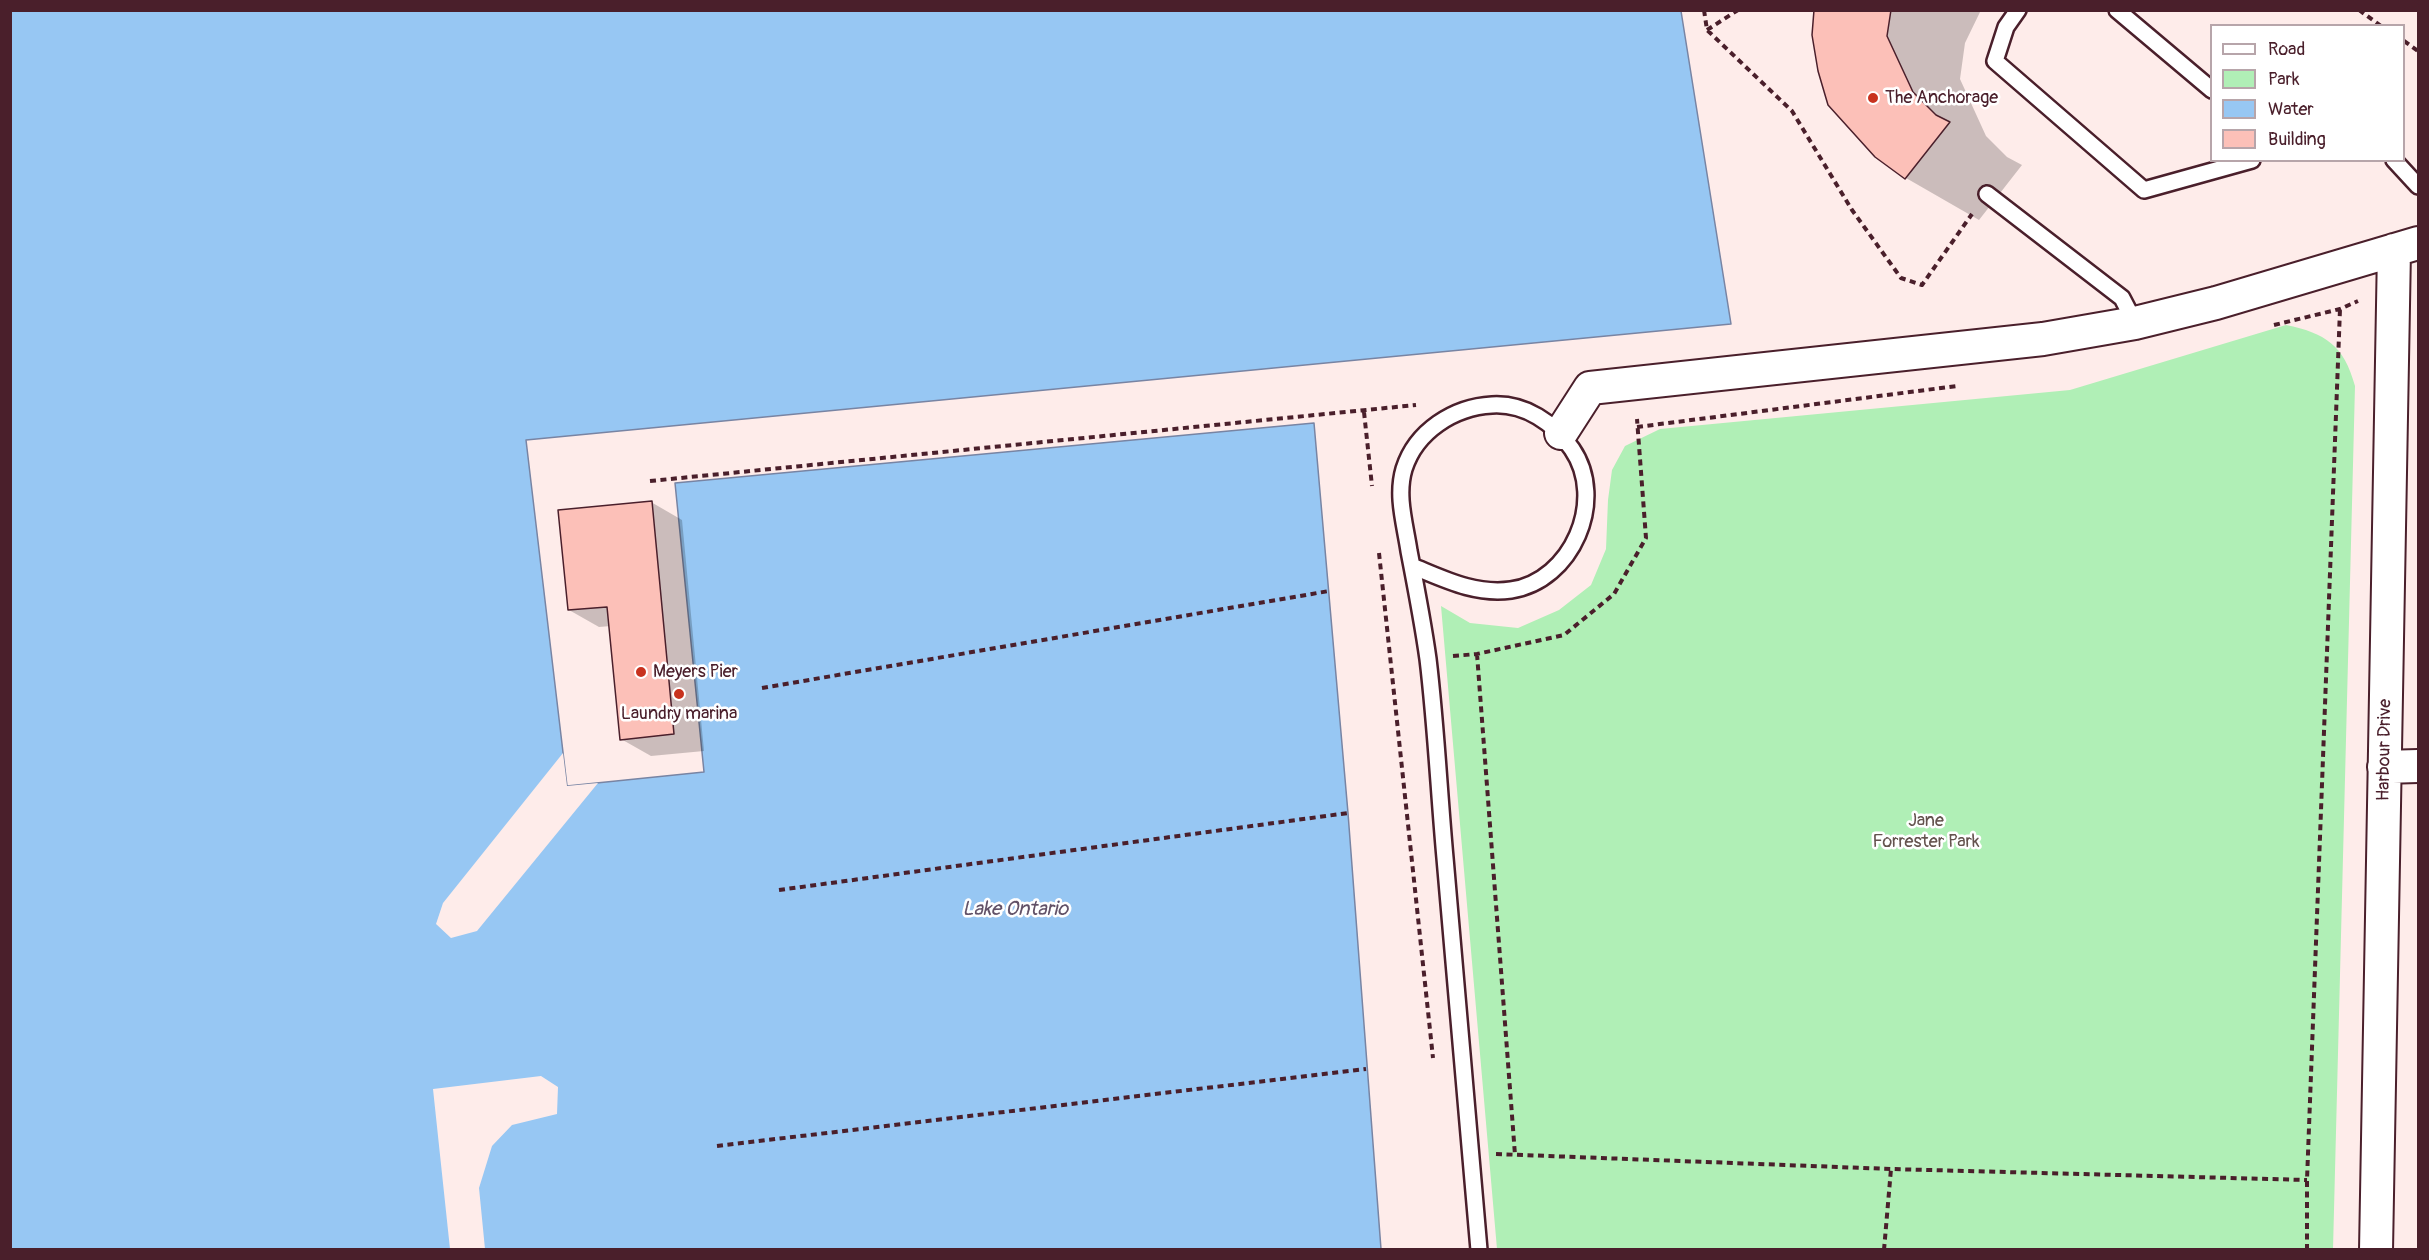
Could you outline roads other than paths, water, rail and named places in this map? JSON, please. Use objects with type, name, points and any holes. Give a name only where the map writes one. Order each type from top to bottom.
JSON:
[{"type":"street","points":[[1561,433],[1590,388],[2043,339],[2135,323],[2216,303],[2406,247]]},
{"type":"street","name":"Harbour Drive","points":[[2376,1250],[2384,767],[2406,247]]},
{"type":"street","points":[[2384,767],[2418,766]]},
{"type":"lane","points":[[2018,10],[2006,27],[1995,61],[2144,190],[2245,162]]},
{"type":"lane","points":[[2117,10],[2210,89]]},
{"type":"lane","points":[[2396,162],[2418,186]]},
{"type":"lane","points":[[1987,194],[2122,298],[2135,323]]},
{"type":"lane","points":[[1412,566],[1475,590],[1513,590],[1544,577],[1567,556],[1583,525],[1587,490],[1578,458],[1561,433],[1532,412],[1504,404],[1474,406],[1442,419],[1419,441],[1404,468],[1400,498],[1428,659],[1479,1250]]},
{"type":"water","name":"Lake Ontario","points":[[10,11],[1681,11],[1731,324],[526,440],[567,786],[704,772],[675,483],[1314,423],[1348,813],[1381,1249],[11,1249]]},
{"type":"place","name":"The Anchorage","points":[[1873,98]]},
{"type":"place","name":"Meyers Pier","points":[[641,672]]},
{"type":"place","name":"Laundry marina","points":[[679,694]]},
{"type":"park label","name":"Jane Forrester Park","points":[[1926,831]]}]
